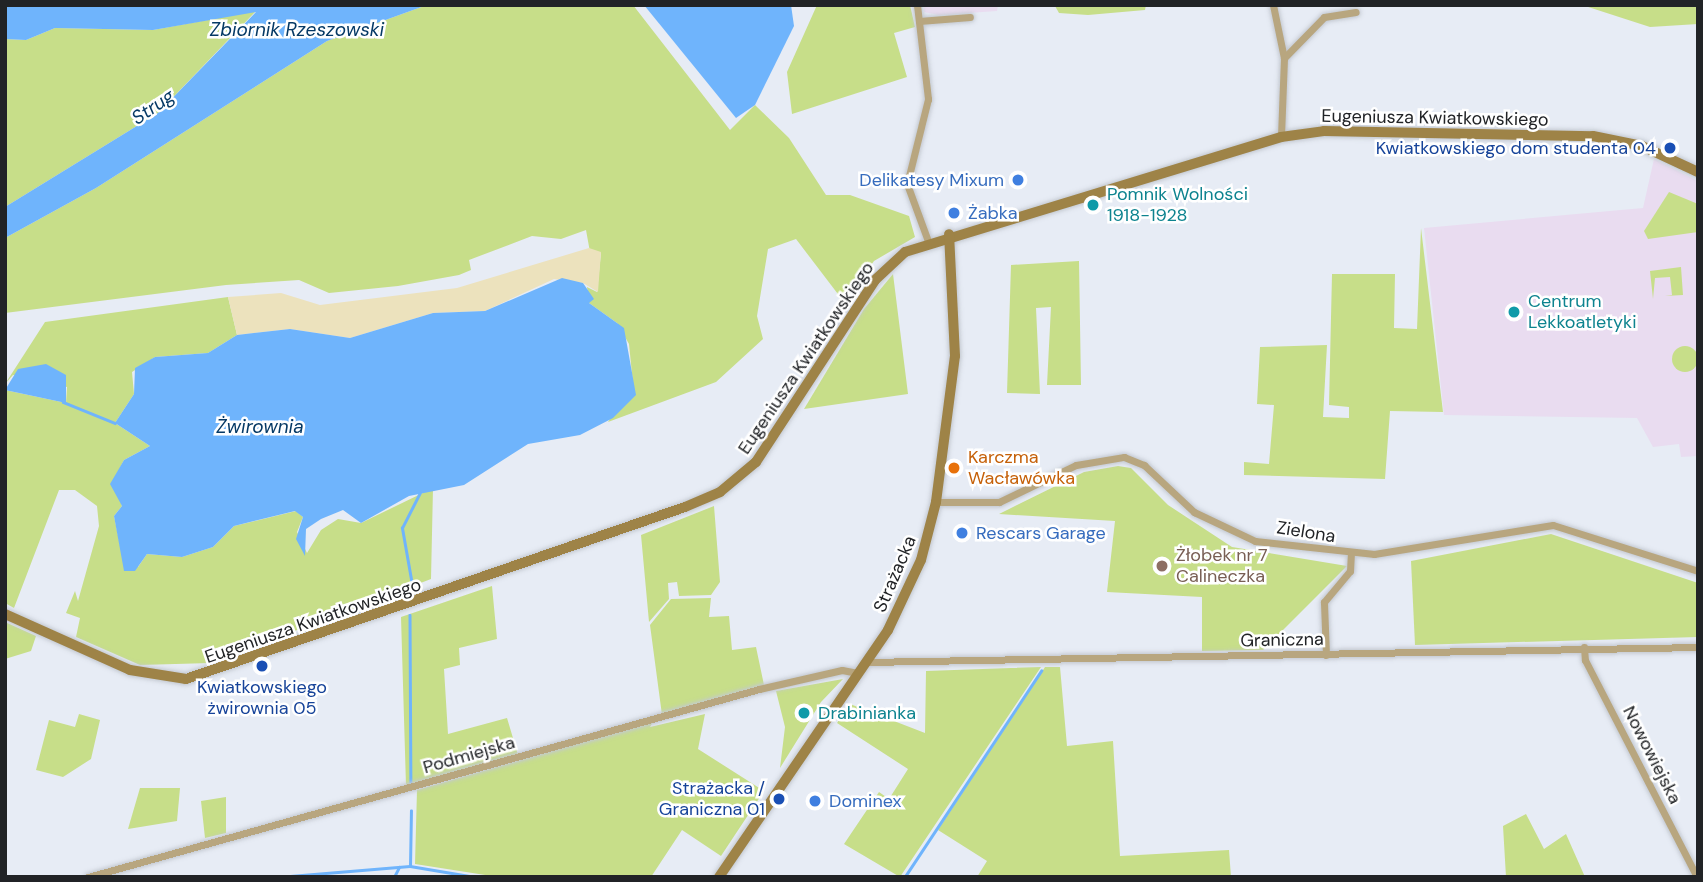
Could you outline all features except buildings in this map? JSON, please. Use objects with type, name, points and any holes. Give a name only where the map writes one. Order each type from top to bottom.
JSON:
[{"type":"street","points":[[917,5],[928,99],[907,184],[928,241]]},
{"type":"street","points":[[1273,5],[1284,58],[1282,136]]},
{"type":"street","points":[[1284,58],[1324,17],[1356,12]]},
{"type":"street","points":[[919,21],[970,17]]},
{"type":"street","name":"Eugeniusza Kwiatkowskiego","points":[[5,614],[130,670],[174,679],[205,676],[706,498],[757,462],[882,271],[928,241],[1282,136],[1324,131],[1602,136],[1642,146],[1698,172]]},
{"type":"street","name":"Strażacka","points":[[719,877],[866,662],[907,594],[936,502],[955,356],[949,234]]},
{"type":"street","name":"Zielona","points":[[936,502],[999,502],[1076,465],[1124,457],[1229,532],[1352,554],[1553,525],[1698,571]]},
{"type":"street","points":[[1326,655],[1324,602],[1350,571],[1352,554]]},
{"type":"street","name":"Graniczna","points":[[866,662],[1698,646]]},
{"type":"street","name":"Nowowiejska","points":[[1584,647],[1695,876]]},
{"type":"street","name":"Podmiejska","points":[[88,877],[760,690],[842,670],[858,673]]},
{"type":"shaded area","points":[[924,5],[998,5],[997,11],[939,15],[924,12]]},
{"type":"shaded area","points":[[1654,159],[1698,181],[1698,456],[1681,457],[1679,444],[1653,447],[1637,418],[1444,415],[1424,228],[1643,208]]},
{"type":"green space","points":[[427,5],[633,5],[730,130],[755,105],[789,138],[826,195],[850,195],[909,216],[915,237],[874,261],[844,302],[796,239],[768,249],[757,316],[763,339],[716,382],[608,422],[633,384],[629,344],[617,323],[589,303],[587,287],[597,292],[601,253],[590,252],[586,230],[561,239],[532,236],[469,260],[471,270],[459,275],[398,286],[329,293],[299,280],[226,285],[5,313],[5,238],[96,188],[327,41]]},
{"type":"green space","points":[[817,5],[910,5],[915,27],[894,33],[907,77],[792,114],[787,72]]},
{"type":"green space","points":[[1146,5],[1145,10],[1088,15],[1059,13],[1055,6]]},
{"type":"green space","points":[[1582,5],[1698,5],[1698,24],[1650,27]]},
{"type":"green space","points":[[256,11],[158,113],[5,207],[5,39],[26,40],[55,28],[153,30]]},
{"type":"green space","points":[[1669,192],[1698,204],[1698,232],[1648,239],[1644,231]]},
{"type":"green space","points":[[1421,228],[1443,412],[1390,411],[1385,479],[1244,475],[1244,462],[1269,464],[1274,405],[1257,404],[1260,347],[1327,345],[1323,417],[1349,418],[1349,407],[1329,405],[1332,274],[1395,274],[1394,328],[1417,329]]},
{"type":"green space","points":[[1079,261],[1081,385],[1047,385],[1051,307],[1036,308],[1040,394],[1007,393],[1011,265]]},
{"type":"green space","points":[[1681,267],[1683,295],[1665,296],[1672,295],[1670,277],[1655,278],[1653,299],[1650,271]]},
{"type":"green space","points":[[893,274],[908,394],[804,409],[864,309]]},
{"type":"green space","points":[[228,297],[237,335],[208,353],[155,357],[132,372],[134,394],[115,423],[150,446],[124,460],[113,481],[122,506],[114,516],[123,560],[138,567],[147,554],[182,557],[213,547],[234,526],[296,511],[303,517],[297,532],[307,553],[321,530],[338,519],[361,523],[433,488],[431,579],[211,663],[140,665],[76,637],[80,618],[66,613],[75,591],[78,601],[99,526],[97,506],[75,490],[59,490],[14,608],[5,603],[5,390],[66,403],[67,387],[13,375],[5,384],[45,322]]},
{"type":"green space","points":[[1685,346],[1694,350],[1698,359],[1694,368],[1685,372],[1676,368],[1672,359],[1676,350]]},
{"type":"green space","points":[[1118,466],[1131,468],[1168,505],[1232,547],[1347,566],[1263,650],[1202,651],[1202,597],[1107,592],[1115,521],[999,514],[1084,472]]},
{"type":"green space","points":[[714,506],[720,582],[711,595],[679,596],[677,582],[668,583],[669,599],[649,622],[641,535]]},
{"type":"green space","points":[[1551,534],[1698,583],[1698,637],[1415,645],[1411,561]]},
{"type":"green space","points":[[492,586],[497,639],[459,648],[460,665],[444,669],[448,734],[507,718],[518,755],[406,786],[401,617]]},
{"type":"green space","points":[[711,598],[709,617],[729,616],[732,650],[756,647],[764,685],[662,715],[650,625],[671,599]]},
{"type":"green space","points":[[5,622],[36,636],[31,651],[5,659]]},
{"type":"green space","points":[[1041,667],[900,877],[844,844],[879,792],[889,799],[908,769],[837,723],[850,704],[925,733],[926,671]]},
{"type":"green space","points":[[1045,667],[1060,667],[1067,746],[1113,741],[1120,856],[1229,850],[1231,877],[977,877],[987,861],[938,830]]},
{"type":"green space","points":[[843,679],[821,702],[780,768],[785,727],[776,691]]},
{"type":"green space","points":[[79,714],[100,720],[91,759],[63,777],[36,770],[49,720],[75,727]]},
{"type":"green space","points":[[705,714],[698,749],[764,791],[721,856],[682,830],[651,877],[498,877],[415,864],[417,790],[653,722],[650,727]]},
{"type":"green space","points":[[140,788],[180,788],[177,821],[128,829]]},
{"type":"green space","points":[[226,797],[226,833],[205,838],[201,801]]},
{"type":"green space","points":[[1526,814],[1544,849],[1566,834],[1585,877],[1506,877],[1503,826]]},
{"type":"sand","points":[[589,248],[601,252],[598,292],[583,283],[554,279],[485,311],[433,313],[350,338],[290,329],[237,335],[228,297],[281,293],[320,305],[457,288]]},
{"type":"water","name":"Zbiornik Rzeszowski","points":[[5,5],[427,5],[327,41],[96,188],[5,238],[5,207],[158,113],[256,12],[153,30],[55,28],[26,40],[5,39]]},
{"type":"water","points":[[644,5],[791,5],[794,26],[755,105],[736,118]]},
{"type":"water","name":"Żwirownia","points":[[562,278],[583,283],[594,299],[589,303],[624,328],[636,395],[613,418],[580,435],[528,444],[464,485],[409,496],[361,523],[343,510],[321,519],[306,529],[305,556],[296,539],[303,517],[295,511],[234,526],[213,547],[182,557],[147,554],[135,571],[124,571],[114,516],[122,506],[110,484],[124,460],[150,446],[115,423],[134,394],[135,368],[155,357],[208,353],[237,335],[290,329],[350,338],[433,313],[485,311]]},
{"type":"water","points":[[46,364],[66,375],[66,403],[5,390],[18,369]]},
{"type":"waterway","points":[[63,402],[115,423]]},
{"type":"waterway","points":[[412,585],[402,528],[420,493]]},
{"type":"waterway","points":[[410,615],[411,782]]},
{"type":"waterway","points":[[906,875],[1041,671]]},
{"type":"waterway","points":[[278,877],[410,866],[411,811]]},
{"type":"waterway","points":[[410,866],[475,877]]},
{"type":"waterway","points":[[394,877],[399,867]]},
{"type":"place","name":"Kwiatkowskiego dom studenta 04","points":[[1670,148]]},
{"type":"place","name":"Delikatesy Mixum","points":[[1018,180]]},
{"type":"place","name":"Pomnik Wolności 1918-1928","points":[[1093,205]]},
{"type":"place","name":"Żabka","points":[[954,213]]},
{"type":"place","name":"Centrum Lekkoatletyki","points":[[1514,312]]},
{"type":"place","name":"Karczma Wacławówka","points":[[954,468]]},
{"type":"place","name":"Rescars Garage","points":[[962,533]]},
{"type":"place","name":"Żłobek nr 7 Calineczka","points":[[1162,566]]},
{"type":"place","name":"Kwiatkowskiego żwirownia 05","points":[[262,666]]},
{"type":"place","name":"Drabinianka","points":[[804,713]]},
{"type":"place","name":"Strażacka / Graniczna 01","points":[[779,799]]},
{"type":"place","name":"Dominex","points":[[815,801]]},
{"type":"water label","name":"Strug","points":[[153,107]]}]
